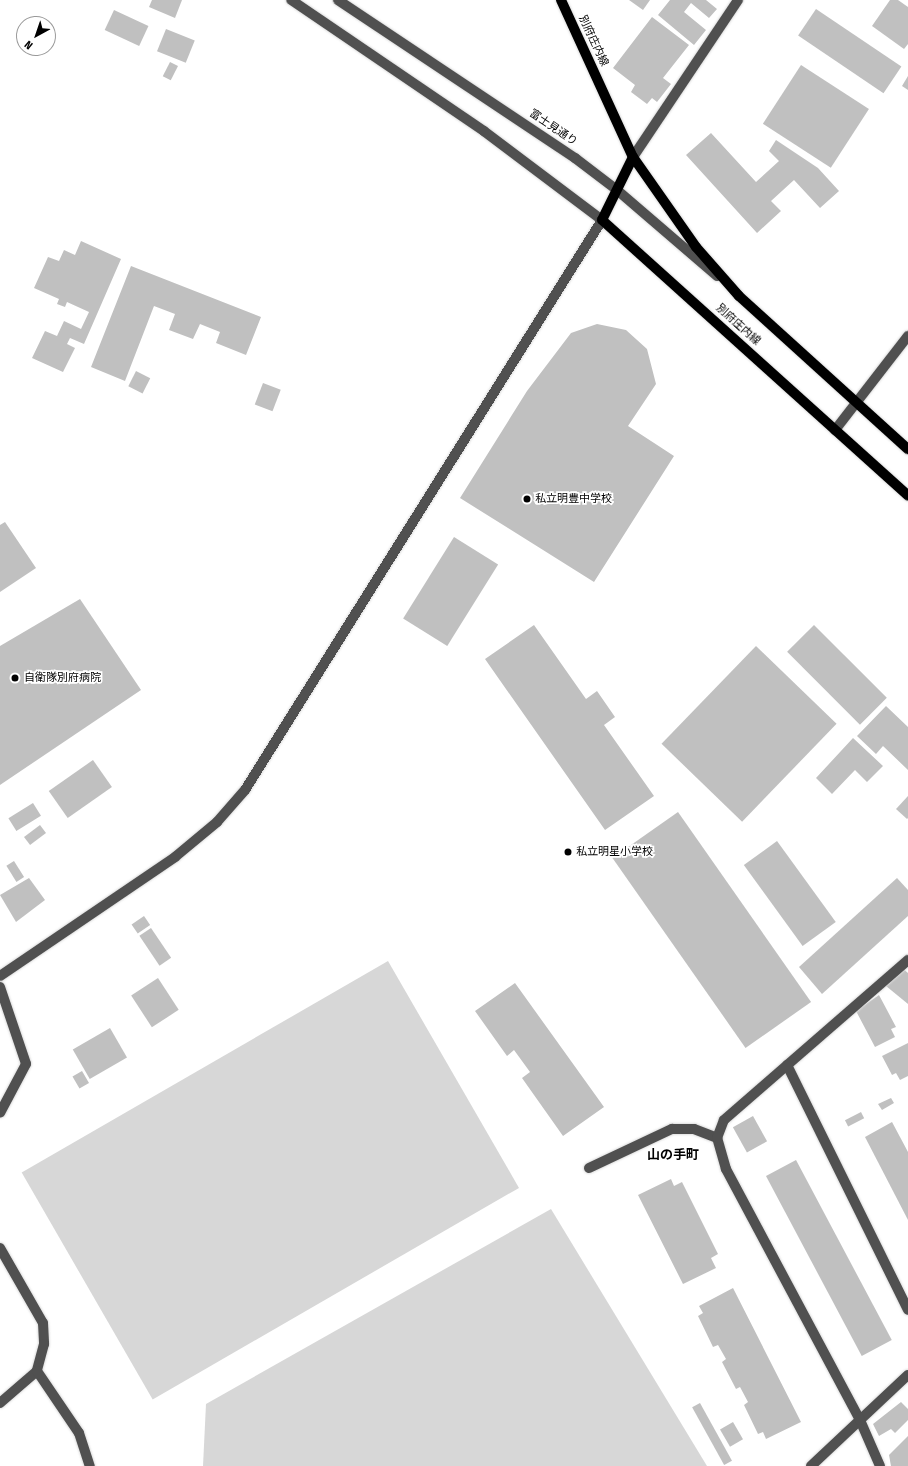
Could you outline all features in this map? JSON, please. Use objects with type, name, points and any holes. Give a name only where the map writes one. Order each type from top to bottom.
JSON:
[{"type":"main road","name":"別府庄内線","points":[[561,0],[633,157],[696,247],[739,296],[908,448]]},
{"type":"main road","points":[[602,220],[633,157]]},
{"type":"main road","name":"別府庄内線","points":[[602,220],[908,496]]},
{"type":"street","points":[[0,976],[175,857],[217,822],[245,790],[602,220],[484,131],[291,0]]},
{"type":"street","name":"富士見通り","points":[[338,0],[617,190],[739,296]]},
{"type":"street","points":[[633,157],[738,0]]},
{"type":"street","points":[[834,430],[858,403],[908,336]]},
{"type":"street","points":[[880,1466],[860,1420],[726,1169],[717,1138],[724,1120],[908,960]]},
{"type":"street","points":[[0,987],[26,1064],[0,1113]]},
{"type":"street","points":[[787,1065],[908,1310]]},
{"type":"street","points":[[589,1168],[672,1129],[694,1129],[717,1138]]},
{"type":"street","points":[[0,1248],[43,1323],[42,1362],[37,1371],[0,1403]]},
{"type":"street","points":[[37,1371],[79,1433],[90,1466]]},
{"type":"street","points":[[811,1466],[908,1375]]},
{"type":"shaded area","points":[[388,961],[519,1188],[153,1399],[22,1172]]},
{"type":"shaded area","points":[[551,1209],[707,1466],[203,1466],[206,1404]]},
{"type":"building","points":[[152,0],[182,0],[175,18],[149,7]]},
{"type":"building","points":[[629,0],[650,0],[643,10]]},
{"type":"building","points":[[670,0],[706,0],[717,9],[709,18],[691,3],[684,12],[706,30],[694,45],[658,15]]},
{"type":"building","points":[[890,0],[898,0],[908,7],[908,44],[904,49],[872,26]]},
{"type":"building","points":[[816,9],[901,67],[883,93],[798,36]]},
{"type":"building","points":[[114,10],[148,26],[139,46],[105,30]]},
{"type":"building","points":[[652,17],[689,45],[663,78],[671,84],[657,102],[652,98],[647,104],[631,92],[635,85],[613,68]]},
{"type":"building","points":[[166,29],[195,41],[186,63],[157,51]]},
{"type":"building","points":[[170,62],[178,66],[171,80],[163,76]]},
{"type":"building","points":[[801,65],[869,109],[831,168],[763,124]]},
{"type":"building","points":[[908,76],[908,90],[902,86]]},
{"type":"building","points":[[711,133],[756,182],[779,161],[769,151],[776,140],[818,168],[839,191],[820,208],[794,180],[771,201],[781,211],[757,233],[686,155]]},
{"type":"building","points":[[81,241],[121,259],[84,344],[70,338],[67,344],[75,348],[63,372],[32,358],[45,331],[57,336],[64,321],[81,329],[89,312],[67,302],[65,307],[57,304],[59,299],[34,288],[48,257],[59,261],[64,250],[75,255]]},
{"type":"building","points":[[131,266],[261,317],[246,355],[216,343],[220,332],[200,324],[193,339],[169,330],[175,314],[154,306],[125,381],[91,367]]},
{"type":"building","points":[[597,324],[626,330],[647,349],[656,384],[628,426],[674,456],[594,582],[460,498],[527,391],[571,333]]},
{"type":"building","points":[[136,371],[150,378],[143,393],[128,386]]},
{"type":"building","points":[[263,383],[281,390],[272,411],[255,404]]},
{"type":"building","points":[[5,522],[36,568],[0,592],[0,525]]},
{"type":"building","points":[[454,537],[498,565],[447,646],[403,618]]},
{"type":"building","points":[[80,599],[141,690],[0,785],[0,646]]},
{"type":"building","points":[[534,625],[586,699],[597,691],[615,717],[604,725],[654,796],[605,830],[485,659]]},
{"type":"building","points":[[814,625],[887,698],[860,725],[787,652]]},
{"type":"building","points":[[756,646],[837,724],[742,822],[662,744]]},
{"type":"building","points":[[886,706],[908,727],[908,770],[883,746],[876,754],[857,736]]},
{"type":"building","points":[[853,738],[883,766],[867,782],[855,770],[832,794],[816,778]]},
{"type":"building","points":[[93,760],[112,787],[68,818],[49,791]]},
{"type":"building","points":[[908,796],[908,818],[907,819],[896,809]]},
{"type":"building","points":[[33,803],[41,816],[16,831],[8,818]]},
{"type":"building","points":[[678,812],[811,1002],[746,1048],[612,858]]},
{"type":"building","points":[[40,825],[46,833],[30,845],[24,837]]},
{"type":"building","points":[[777,841],[836,922],[803,946],[744,865]]},
{"type":"building","points":[[14,861],[24,877],[16,882],[6,866]]},
{"type":"building","points":[[29,878],[45,900],[16,922],[0,895]]},
{"type":"building","points":[[897,878],[908,890],[908,916],[822,994],[799,967]]},
{"type":"building","points":[[144,916],[150,925],[138,934],[132,924]]},
{"type":"building","points":[[151,928],[171,958],[160,966],[139,936]]},
{"type":"building","points":[[901,967],[908,973],[908,1004],[886,986]]},
{"type":"building","points":[[158,978],[179,1010],[152,1027],[131,995]]},
{"type":"building","points":[[515,983],[604,1107],[563,1136],[522,1078],[530,1072],[514,1050],[507,1056],[475,1011]]},
{"type":"building","points":[[879,995],[896,1027],[891,1029],[895,1037],[875,1047],[856,1011]]},
{"type":"building","points":[[110,1028],[127,1057],[90,1079],[73,1050]]},
{"type":"building","points":[[908,1043],[908,1076],[900,1080],[896,1073],[892,1075],[882,1056]]},
{"type":"building","points":[[82,1071],[89,1083],[79,1089],[72,1076]]},
{"type":"building","points":[[891,1098],[894,1103],[882,1110],[878,1104]]},
{"type":"building","points":[[861,1112],[864,1118],[848,1126],[845,1120]]},
{"type":"building","points":[[753,1116],[767,1141],[747,1153],[733,1127]]},
{"type":"building","points":[[892,1122],[908,1152],[908,1220],[865,1137]]},
{"type":"building","points":[[796,1160],[892,1340],[862,1356],[766,1176]]},
{"type":"building","points":[[671,1179],[674,1186],[682,1182],[718,1254],[711,1258],[716,1268],[683,1284],[638,1195]]},
{"type":"building","points":[[733,1288],[801,1422],[766,1439],[763,1432],[758,1434],[744,1405],[748,1402],[740,1387],[736,1389],[722,1362],[726,1359],[718,1345],[713,1347],[698,1316],[703,1313],[699,1306]]},
{"type":"building","points":[[901,1402],[908,1409],[908,1420],[895,1433],[891,1429],[879,1436],[873,1424]]},
{"type":"building","points":[[700,1403],[732,1461],[724,1465],[692,1407]]},
{"type":"building","points":[[733,1422],[743,1439],[730,1447],[720,1430]]},
{"type":"building","points":[[908,1436],[908,1466],[891,1466],[889,1455]]},
{"type":"place","name":"私立明豊中学校","points":[[527,499]]},
{"type":"place","name":"自衛隊別府病院","points":[[15,678]]},
{"type":"place","name":"私立明星小学校","points":[[568,852]]},
{"type":"district","name":"山の手町","points":[[673,1155]]}]
